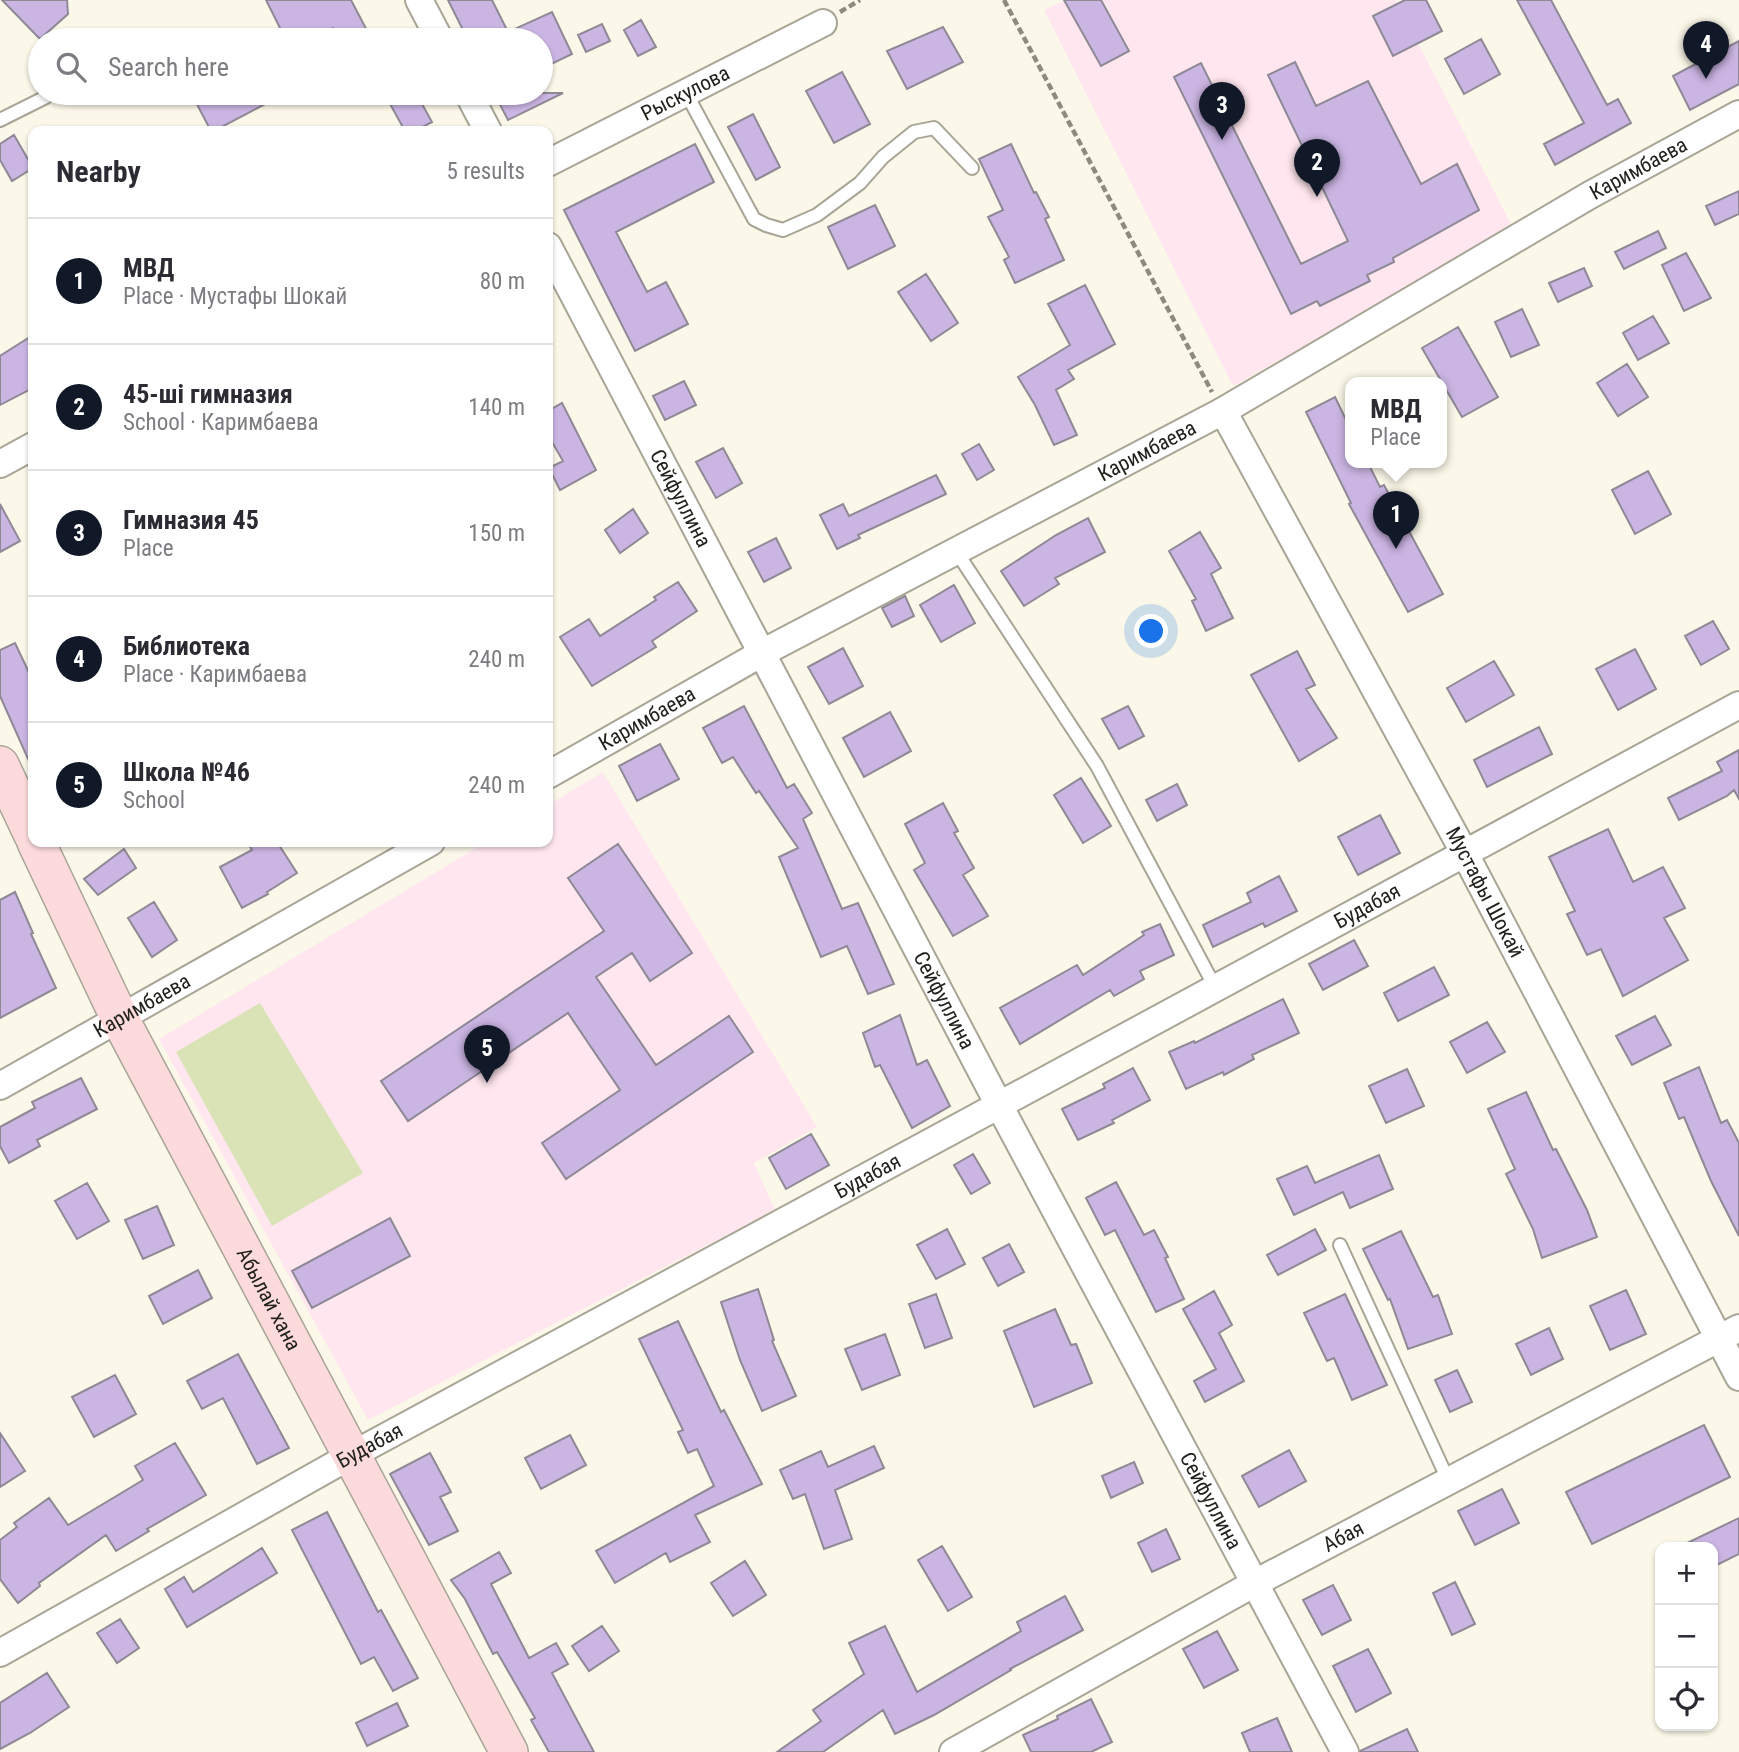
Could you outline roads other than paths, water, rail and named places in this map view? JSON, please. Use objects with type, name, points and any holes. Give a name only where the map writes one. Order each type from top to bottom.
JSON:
[{"type":"main road","points":[[0,765],[28,824]]},
{"type":"main road","name":"Абылай хана","points":[[38,847],[120,1019],[509,1752]]},
{"type":"street","points":[[419,0],[434,28]]},
{"type":"street","name":"Рыскулова","points":[[553,160],[823,23]]},
{"type":"street","points":[[474,105],[485,126]]},
{"type":"street","name":"Каримбаева","points":[[553,772],[761,653],[1223,411],[1590,195],[1739,114]]},
{"type":"street","name":"Сейфуллина","points":[[553,256],[999,1105],[1345,1752]]},
{"type":"street","name":"Мустафы Шокай","points":[[1223,411],[1729,1333],[1739,1377]]},
{"type":"street","points":[[0,464],[28,449]]},
{"type":"street","name":"Будабая","points":[[0,1653],[352,1455],[1739,705]]},
{"type":"street","name":"Каримбаева","points":[[0,1086],[422,847]]},
{"type":"street","name":"Абая","points":[[953,1752],[1255,1583],[1729,1333]]},
{"type":"lane","points":[[685,93],[754,219],[783,230],[817,215],[860,183],[883,157],[915,132],[934,128],[972,168]]},
{"type":"lane","points":[[0,120],[30,105]]},
{"type":"lane","points":[[956,551],[1097,766],[1215,987]]},
{"type":"lane","points":[[1340,1245],[1449,1482]]},
{"type":"place","name":"Библиотека","points":[[1706,79]]},
{"type":"place","name":"Гимназия 45","points":[[1222,140]]},
{"type":"place","name":"45-ші гимназия","points":[[1317,197]]},
{"type":"place","name":"МВД","points":[[1396,549]]},
{"type":"place","name":"Школа №46","points":[[487,1083]]}]
